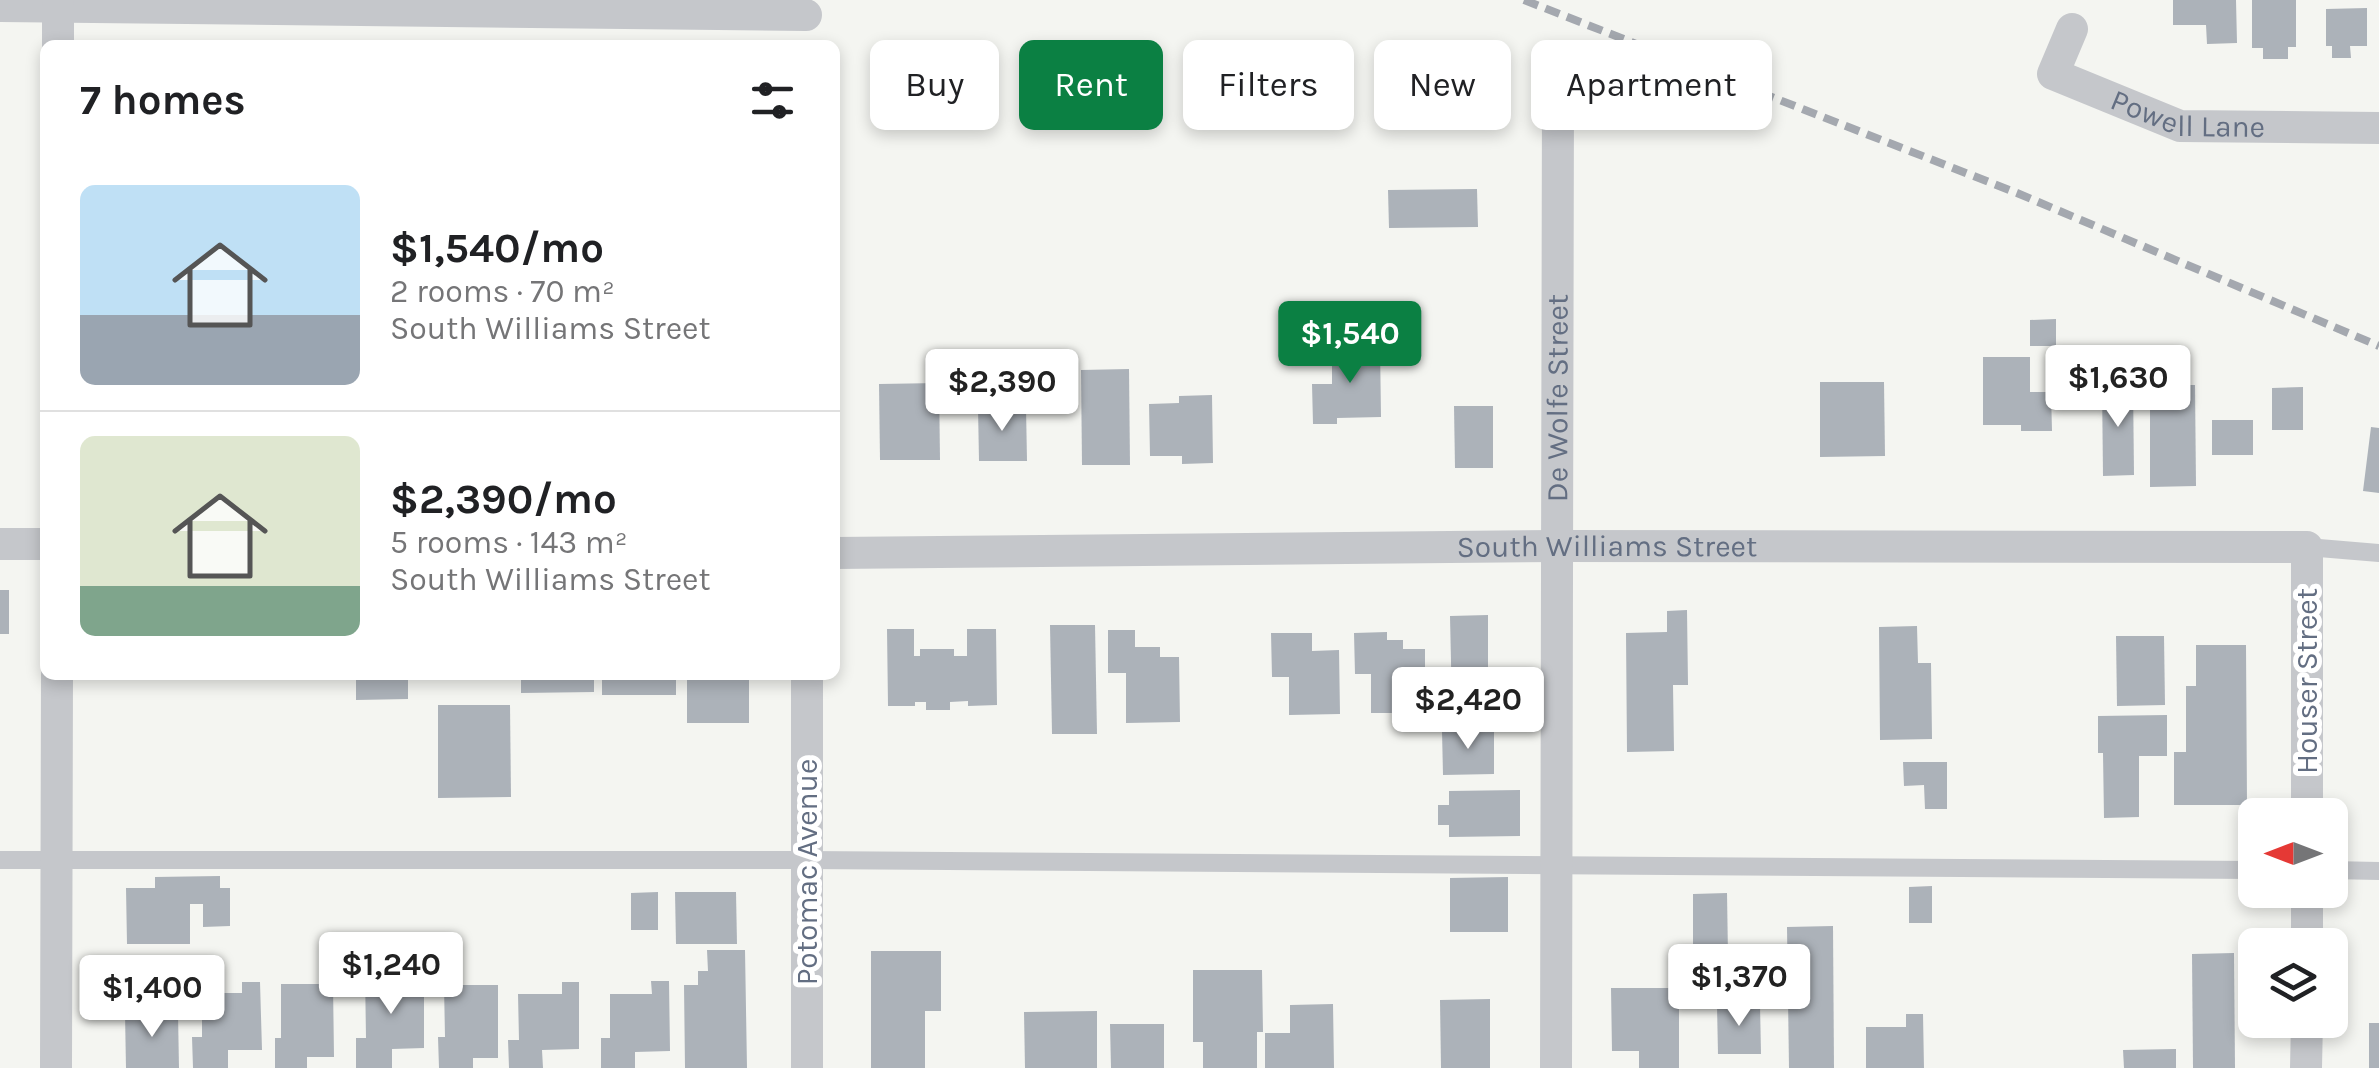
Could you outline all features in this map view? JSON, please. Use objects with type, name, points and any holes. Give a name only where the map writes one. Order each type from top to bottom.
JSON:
[{"type":"street","points":[[0,6],[806,20]]},
{"type":"street","points":[[58,6],[58,40]]},
{"type":"street","name":"Powell Lane","points":[[2072,29],[2053,74],[2180,126],[2379,128]]},
{"type":"street","name":"De Wolfe Street","points":[[1556,1068],[1558,130]]},
{"type":"street","points":[[0,544],[40,544]]},
{"type":"street","name":"South Williams Street","points":[[840,552],[1557,546],[2308,546]]},
{"type":"street","name":"Houser Street","points":[[2307,798],[2308,546]]},
{"type":"street","points":[[56,680],[56,1068]]},
{"type":"street","name":"Potomac Avenue","points":[[806,1068],[807,680]]},
{"type":"street","points":[[2306,1038],[2306,1068]]},
{"type":"lane","name":"South Williams Street","points":[[2308,546],[2379,553]]},
{"type":"lane","points":[[0,860],[807,860],[2238,870]]},
{"type":"lane","points":[[2348,870],[2379,870]]},
{"type":"building","points":[[2173,0],[2236,0],[2237,43],[2207,44],[2206,25],[2173,25]]},
{"type":"building","points":[[2252,0],[2296,0],[2296,47],[2288,47],[2288,59],[2263,59],[2263,48],[2252,48]]},
{"type":"building","points":[[2367,8],[2367,46],[2350,46],[2351,58],[2332,58],[2332,46],[2326,46],[2326,9]]},
{"type":"building","points":[[1477,189],[1478,227],[1389,228],[1388,190]]},
{"type":"building","points":[[2056,319],[2056,346],[2030,346],[2030,320]]},
{"type":"building","points":[[1380,345],[1381,417],[1337,418],[1337,424],[1313,424],[1312,384],[1332,384],[1332,346]]},
{"type":"building","points":[[1983,357],[2030,357],[2030,392],[2051,392],[2052,431],[2021,431],[2021,425],[1983,425]]},
{"type":"building","points":[[1129,369],[1130,465],[1082,465],[1081,370]]},
{"type":"building","points":[[1820,382],[1884,382],[1885,456],[1820,457]]},
{"type":"building","points":[[939,383],[940,460],[880,460],[879,384]]},
{"type":"building","points":[[2133,384],[2134,475],[2103,476],[2102,385]]},
{"type":"building","points":[[2150,385],[2195,385],[2196,486],[2150,487]]},
{"type":"building","points":[[2303,387],[2303,430],[2272,430],[2272,388]]},
{"type":"building","points":[[1212,395],[1213,463],[1182,464],[1182,456],[1150,456],[1149,404],[1179,403],[1179,396]]},
{"type":"building","points":[[1454,406],[1493,406],[1493,468],[1455,468]]},
{"type":"building","points":[[978,407],[1026,407],[1027,461],[979,461]]},
{"type":"building","points":[[2212,420],[2253,420],[2253,455],[2212,455]]},
{"type":"building","points":[[2371,427],[2379,428],[2379,493],[2363,491]]},
{"type":"building","points":[[0,590],[9,590],[9,634],[0,634]]},
{"type":"building","points":[[1687,610],[1688,685],[1673,685],[1674,751],[1627,752],[1626,633],[1667,632],[1667,611]]},
{"type":"building","points":[[1488,615],[1488,707],[1452,708],[1450,616]]},
{"type":"building","points":[[1050,625],[1095,625],[1097,734],[1052,734]]},
{"type":"building","points":[[1917,626],[1918,663],[1931,663],[1932,739],[1880,740],[1879,627]]},
{"type":"building","points":[[887,629],[914,629],[914,656],[920,656],[920,649],[954,649],[954,656],[967,656],[967,629],[996,629],[997,705],[950,702],[950,710],[926,710],[926,702],[888,706]]},
{"type":"building","points":[[1108,630],[1135,630],[1135,647],[1160,647],[1160,657],[1179,657],[1180,722],[1126,723],[1126,673],[1108,673]]},
{"type":"building","points":[[1387,632],[1387,640],[1403,640],[1403,649],[1425,649],[1425,713],[1371,713],[1371,674],[1355,674],[1354,633]]},
{"type":"building","points":[[1271,633],[1312,633],[1312,651],[1339,650],[1340,714],[1289,715],[1289,677],[1272,677]]},
{"type":"building","points":[[2116,636],[2164,636],[2165,705],[2117,706]]},
{"type":"building","points":[[2196,645],[2246,645],[2247,798],[2238,798],[2238,805],[2174,805],[2174,752],[2186,752],[2186,686],[2196,686]]},
{"type":"building","points":[[356,680],[408,680],[408,699],[356,700]]},
{"type":"building","points":[[521,680],[594,680],[594,692],[521,693]]},
{"type":"building","points":[[602,680],[676,680],[676,695],[602,695]]},
{"type":"building","points":[[687,680],[749,680],[749,723],[687,723]]},
{"type":"building","points":[[438,705],[510,705],[511,797],[438,798]]},
{"type":"building","points":[[2167,715],[2167,756],[2139,756],[2139,817],[2104,818],[2098,716]]},
{"type":"building","points":[[1494,730],[1494,774],[1443,775],[1442,731]]},
{"type":"building","points":[[1903,762],[1947,762],[1947,809],[1925,809],[1924,785],[1904,786]]},
{"type":"building","points":[[1520,790],[1520,836],[1449,837],[1449,825],[1438,825],[1438,805],[1449,805],[1449,791]]},
{"type":"building","points":[[220,876],[220,888],[230,888],[230,926],[203,927],[203,904],[190,904],[190,944],[127,944],[126,888],[155,888],[155,877]]},
{"type":"building","points":[[1508,877],[1508,932],[1450,932],[1450,878]]},
{"type":"building","points":[[1932,886],[1932,923],[1909,923],[1909,887]]},
{"type":"building","points":[[658,892],[658,930],[631,930],[631,893]]},
{"type":"building","points":[[675,892],[736,892],[737,944],[676,944]]},
{"type":"building","points":[[1727,893],[1728,956],[1693,956],[1693,894]]},
{"type":"building","points":[[1833,926],[1834,1068],[1789,1068],[1787,927]]},
{"type":"building","points":[[707,950],[745,950],[747,1068],[685,1068],[684,985],[698,985],[698,971],[708,971]]},
{"type":"building","points":[[871,951],[941,951],[941,1011],[925,1011],[925,1068],[871,1068]]},
{"type":"building","points":[[2234,953],[2235,1068],[2193,1068],[2192,954]]},
{"type":"building","points":[[163,967],[163,1000],[124,1001],[124,968]]},
{"type":"building","points":[[1193,970],[1262,970],[1263,1032],[1257,1032],[1257,1068],[1203,1068],[1203,1042],[1193,1042]]},
{"type":"building","points":[[424,971],[424,1048],[392,1049],[392,1068],[356,1068],[356,1038],[366,1038],[365,972]]},
{"type":"building","points":[[651,981],[669,981],[670,1051],[635,1052],[635,1068],[601,1068],[601,1038],[610,1038],[610,994],[652,994]]},
{"type":"building","points":[[242,982],[260,982],[262,1050],[228,1050],[228,1068],[193,1068],[192,1037],[202,1037],[202,993],[242,993]]},
{"type":"building","points":[[562,982],[579,982],[579,1049],[542,1050],[543,1068],[509,1068],[508,1040],[519,1040],[518,994],[562,994]]},
{"type":"building","points":[[281,984],[333,984],[334,1057],[307,1057],[307,1068],[275,1068],[275,1038],[281,1038]]},
{"type":"building","points":[[444,985],[498,985],[498,1058],[473,1058],[473,1068],[439,1068],[438,1037],[445,1037]]},
{"type":"building","points":[[1611,988],[1679,988],[1679,1068],[1639,1068],[1639,1051],[1612,1051]]},
{"type":"building","points":[[1490,999],[1490,1068],[1441,1068],[1440,1000]]},
{"type":"building","points":[[1333,1004],[1334,1068],[1265,1068],[1265,1033],[1290,1033],[1290,1005]]},
{"type":"building","points":[[1760,1004],[1761,1054],[1718,1054],[1717,1005]]},
{"type":"building","points":[[1097,1011],[1097,1068],[1025,1068],[1024,1012]]},
{"type":"building","points":[[125,1013],[178,1013],[179,1068],[126,1068]]},
{"type":"building","points":[[1906,1014],[1923,1014],[1924,1068],[1866,1068],[1866,1027],[1906,1027]]},
{"type":"building","points":[[2369,1023],[2379,1023],[2379,1068],[2369,1068]]},
{"type":"building","points":[[1110,1024],[1164,1024],[1164,1068],[1111,1068]]},
{"type":"building","points":[[2176,1049],[2176,1068],[2124,1068],[2123,1050]]},
{"type":"railway","points":[[1524,0],[2017,193],[2379,346]]}]
